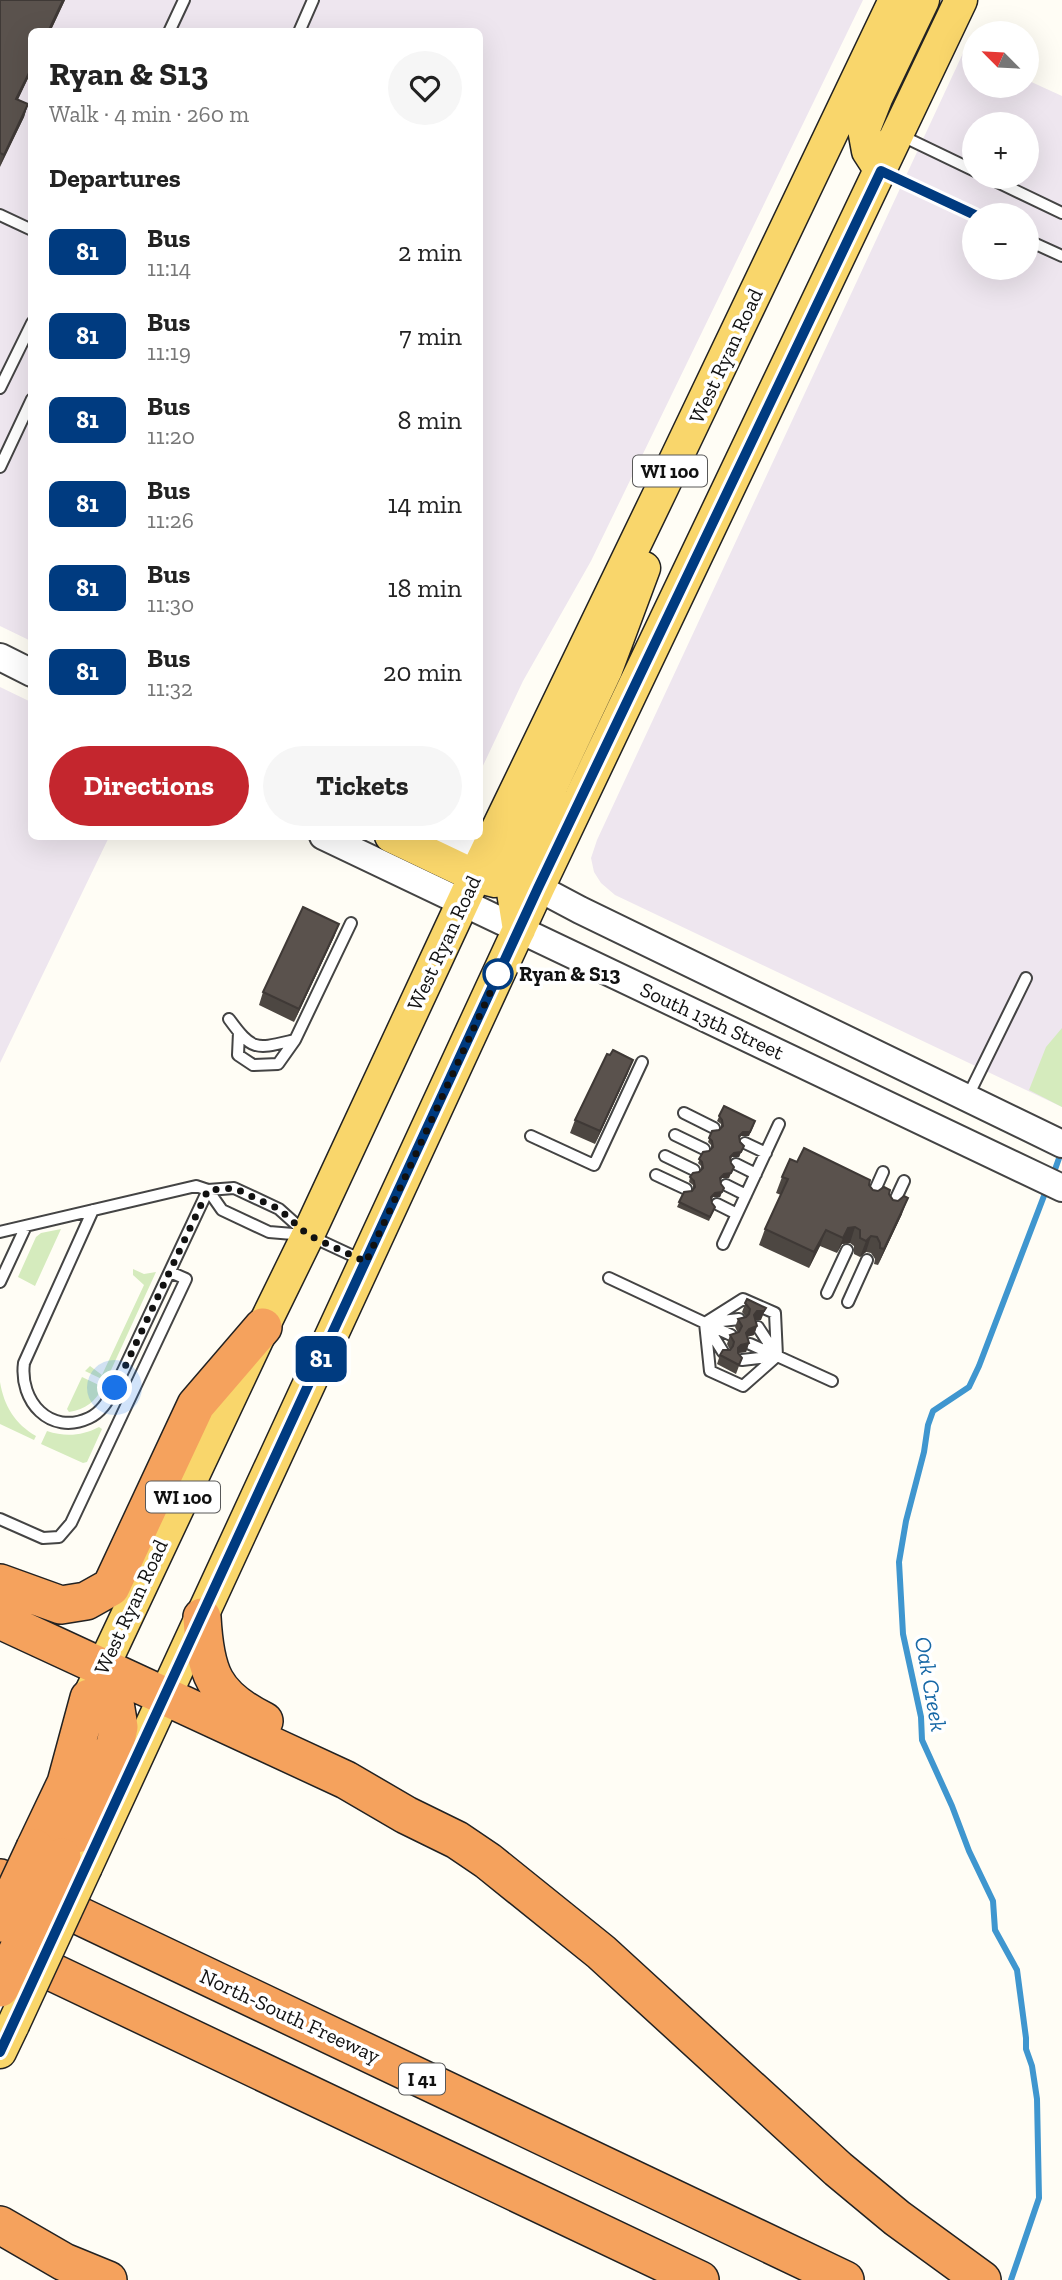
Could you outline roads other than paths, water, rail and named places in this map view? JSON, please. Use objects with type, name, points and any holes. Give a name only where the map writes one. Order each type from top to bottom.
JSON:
[{"type":"highway","points":[[0,1583],[61,1605],[86,1601],[111,1587],[196,1405],[263,1327]]},
{"type":"highway","points":[[202,1617],[204,1650],[212,1676],[228,1699],[246,1712],[353,1765],[415,1800],[457,1840]]},
{"type":"highway","points":[[0,1620],[96,1683],[166,1696],[346,1780],[406,1815],[457,1840],[488,1861],[601,1952],[838,2169],[897,2218],[971,2272]]},
{"type":"highway","points":[[0,1989],[51,1853],[66,1783],[96,1683]]},
{"type":"highway","points":[[0,1923],[51,1853]]},
{"type":"highway","name":"North-South Freeway","points":[[0,1878],[845,2280]]},
{"type":"highway","points":[[0,1947],[700,2280]]},
{"type":"highway","points":[[0,2225],[64,2262],[108,2280]]},
{"type":"highway","points":[[0,2250],[64,2262]]},
{"type":"main road","name":"West Ryan Road","points":[[497,881],[606,670],[649,556],[663,486],[894,0]]},
{"type":"main road","points":[[881,171],[868,151],[864,129],[923,0]]},
{"type":"main road","name":"West Ryan Road","points":[[96,1683],[308,1235],[881,171],[961,0]]},
{"type":"main road","points":[[808,182],[829,153],[841,145],[865,135],[898,134]]},
{"type":"main road","points":[[400,840],[497,881]]},
{"type":"main road","name":"West Ryan Road","points":[[0,1888],[51,1853],[166,1696],[519,930],[497,881]]},
{"type":"main road","name":"West Ryan Road","points":[[6,2039],[51,1853]]},
{"type":"street","points":[[0,657],[28,671]]},
{"type":"street","name":"South 13th Street","points":[[338,840],[497,881],[1053,1140]]},
{"type":"street","name":"South 13th Street","points":[[446,840],[497,881],[519,930],[1062,1188]]},
{"type":"lane","points":[[171,28],[184,0]]},
{"type":"lane","points":[[301,28],[313,0]]},
{"type":"lane","points":[[898,134],[962,165]]},
{"type":"lane","points":[[881,171],[962,209]]},
{"type":"lane","points":[[1012,189],[1062,213]]},
{"type":"lane","points":[[0,215],[28,228]]},
{"type":"lane","points":[[1039,245],[1062,256]]},
{"type":"lane","points":[[0,388],[28,331]]},
{"type":"lane","points":[[0,467],[28,408]]},
{"type":"lane","points":[[239,1032],[238,1055],[253,1065],[278,1064],[295,1040],[351,923]]},
{"type":"lane","points":[[967,1098],[1026,978]]},
{"type":"lane","points":[[229,1019],[245,1041],[265,1047],[295,1040]]},
{"type":"lane","points":[[531,1136],[594,1165],[642,1062]]},
{"type":"lane","points":[[684,1114],[714,1128]]},
{"type":"lane","points":[[723,1244],[779,1125]]},
{"type":"lane","points":[[675,1135],[704,1149]]},
{"type":"lane","points":[[745,1143],[766,1153]]},
{"type":"lane","points":[[665,1156],[694,1170]]},
{"type":"lane","points":[[736,1164],[756,1174]]},
{"type":"lane","points":[[870,1199],[883,1172]]},
{"type":"lane","points":[[656,1175],[686,1189]]},
{"type":"lane","points":[[891,1209],[904,1181]]},
{"type":"lane","points":[[726,1185],[746,1195]]},
{"type":"lane","points":[[0,1232],[195,1186],[208,1190],[234,1188],[279,1209],[308,1235],[366,1262]]},
{"type":"lane","points":[[208,1190],[222,1210],[269,1233],[308,1235]]},
{"type":"lane","points":[[93,1210],[24,1363],[22,1377],[26,1393],[39,1412],[60,1422],[90,1418],[104,1406],[115,1388],[208,1190]]},
{"type":"lane","points":[[717,1204],[737,1214]]},
{"type":"lane","points":[[0,1282],[26,1226]]},
{"type":"lane","points":[[827,1293],[847,1250]]},
{"type":"lane","points":[[848,1302],[867,1260]]},
{"type":"lane","points":[[0,1519],[43,1538],[59,1536],[71,1523],[186,1279],[170,1272]]},
{"type":"lane","points":[[609,1278],[731,1335]]},
{"type":"lane","points":[[705,1322],[743,1299],[775,1313],[777,1356]]},
{"type":"lane","points":[[705,1322],[738,1319]]},
{"type":"lane","points":[[705,1322],[723,1352]]},
{"type":"lane","points":[[705,1322],[710,1371],[743,1386],[777,1356]]},
{"type":"lane","points":[[758,1328],[777,1356]]},
{"type":"lane","points":[[750,1343],[832,1381]]},
{"type":"lane","points":[[742,1360],[777,1356]]},
{"type":"waterway","name":"Oak Creek","points":[[1053,1175],[1062,1150]]},
{"type":"waterway","name":"Oak Creek","points":[[1011,2280],[1039,2198],[1037,2099],[1032,2066],[1026,2049],[1017,1970],[995,1930],[993,1901],[922,1740],[921,1717],[903,1634],[899,1562],[906,1521],[933,1411],[969,1387],[1047,1188]]},
{"type":"place","name":"Ryan & S13","points":[[498,974]]}]
